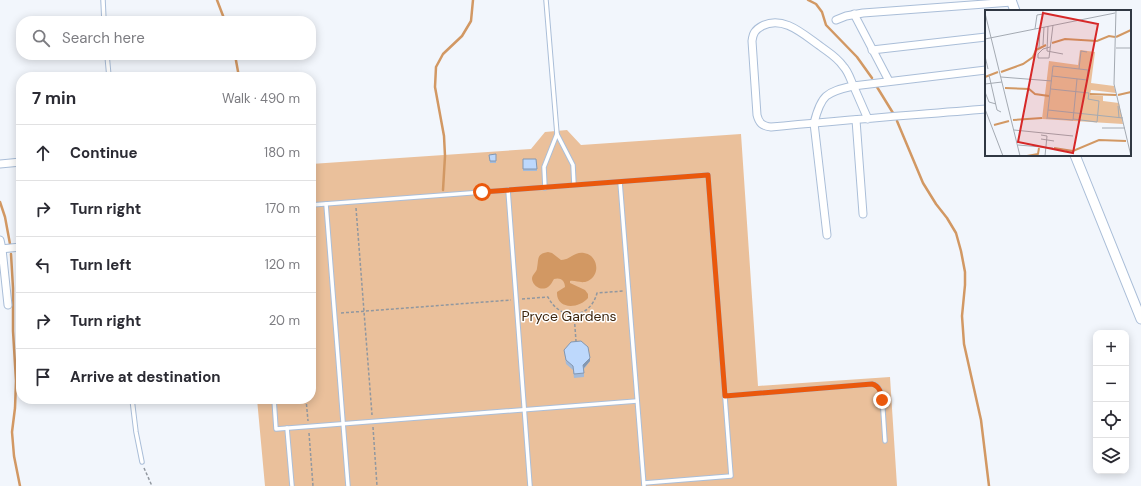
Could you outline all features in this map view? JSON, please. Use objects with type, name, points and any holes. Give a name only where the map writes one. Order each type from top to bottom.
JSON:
[{"type":"street","points":[[836,20],[854,14],[1011,1]]},
{"type":"street","points":[[854,14],[889,81]]},
{"type":"street","points":[[868,119],[844,66],[839,60],[788,25],[780,23],[770,24],[756,30],[753,34],[752,41],[757,115],[761,125],[771,127],[814,123],[856,120],[868,119],[985,109]]},
{"type":"street","points":[[872,50],[985,36]]},
{"type":"street","points":[[827,236],[814,123],[818,108],[828,94],[853,86],[985,70]]},
{"type":"street","points":[[856,120],[863,214]]},
{"type":"street","points":[[1075,156],[1141,319]]},
{"type":"street","points":[[0,164],[16,162]]},
{"type":"street","points":[[0,240],[8,305]]},
{"type":"street","points":[[1,249],[16,248]]},
{"type":"lane","points":[[103,0],[104,16]]},
{"type":"lane","points":[[546,0],[557,134],[573,165],[574,186]]},
{"type":"lane","points":[[107,60],[108,72]]},
{"type":"lane","points":[[545,188],[544,167],[557,134]]},
{"type":"lane","points":[[316,205],[708,175],[731,476],[644,484],[620,182]]},
{"type":"lane","points":[[508,190],[530,486]]},
{"type":"lane","points":[[326,204],[348,486]]},
{"type":"lane","points":[[725,396],[872,384],[876,385],[880,389],[882,395],[885,441]]},
{"type":"lane","points":[[274,404],[276,429],[638,401]]},
{"type":"lane","points":[[133,404],[142,462]]},
{"type":"lane","points":[[287,428],[292,486]]},
{"type":"path","points":[[356,202],[378,486]]},
{"type":"path","points":[[334,314],[548,297],[551,303],[561,312],[574,314],[580,313],[589,308],[596,298],[597,293],[628,291]]},
{"type":"path","points":[[574,314],[576,341]]},
{"type":"path","points":[[306,404],[313,486]]},
{"type":"path","points":[[142,462],[152,486]]},
{"type":"green space","name":"Pryce Gardens","points":[[567,130],[581,145],[741,134],[758,386],[890,377],[897,486],[265,486],[257,404],[316,404],[316,164],[531,149],[545,132]]},
{"type":"shaded area","points":[[548,252],[552,253],[561,260],[567,259],[575,254],[584,253],[592,257],[595,261],[596,270],[592,278],[585,282],[570,281],[570,283],[585,290],[588,294],[588,298],[584,302],[574,306],[569,306],[560,302],[557,292],[565,287],[563,281],[560,279],[554,279],[548,287],[543,289],[538,288],[534,284],[532,277],[537,269],[539,257]]},
{"type":"building","points":[[496,154],[496,161],[490,161],[489,155]]},
{"type":"building","points":[[523,159],[536,159],[537,169],[523,169]]},
{"type":"building","points":[[581,341],[588,347],[590,358],[583,365],[584,373],[574,374],[573,366],[566,360],[564,350],[571,342]]},
{"type":"waterway","points":[[217,0],[223,16]]},
{"type":"waterway","points":[[443,190],[445,156],[444,136],[435,87],[436,67],[443,54],[462,36],[471,21],[473,0]]},
{"type":"waterway","points":[[808,0],[816,4],[822,12],[826,25],[857,57],[872,78]]},
{"type":"waterway","points":[[236,60],[238,72]]},
{"type":"waterway","points":[[877,87],[893,113]]},
{"type":"waterway","points":[[897,121],[923,183],[956,233],[961,251],[965,272],[962,316],[964,344],[981,420],[989,486]]},
{"type":"waterway","points":[[0,202],[5,217],[10,244]]},
{"type":"waterway","points":[[11,254],[16,381],[12,432],[14,456],[20,486]]},
{"type":"route","points":[[482,192],[708,175],[725,396],[872,384],[876,385],[880,389],[882,400]]}]
